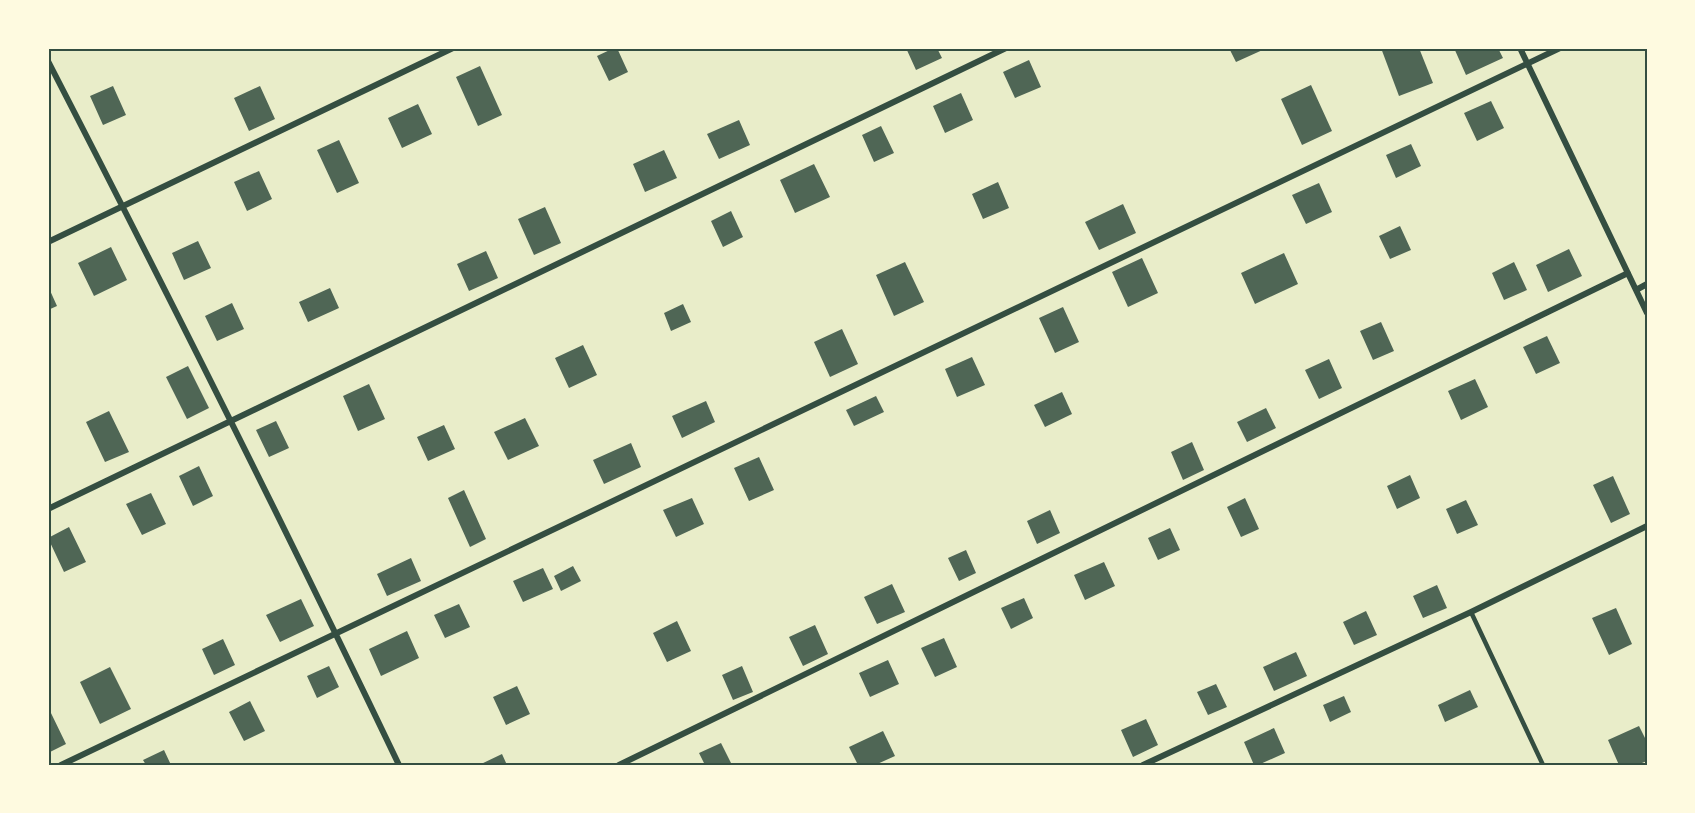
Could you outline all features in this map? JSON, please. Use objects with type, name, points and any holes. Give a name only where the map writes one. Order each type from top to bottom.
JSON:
[{"type":"street","points":[[48,242],[453,48]]},
{"type":"street","points":[[48,509],[1006,48]]},
{"type":"street","points":[[1520,48],[1647,314]]},
{"type":"street","points":[[62,765],[1560,48]]},
{"type":"street","points":[[48,61],[123,206],[399,765]]},
{"type":"street","points":[[619,765],[1628,273]]},
{"type":"street","points":[[1636,290],[1647,284]]},
{"type":"street","points":[[1143,765],[1471,612],[1647,526]]},
{"type":"lane","points":[[1471,612],[1543,765]]},
{"type":"building","points":[[617,48],[628,72],[609,81],[597,56]]},
{"type":"building","points":[[906,48],[937,48],[942,58],[916,70]]},
{"type":"building","points":[[1229,48],[1267,48],[1236,62]]},
{"type":"building","points":[[1381,48],[1419,48],[1433,83],[1399,96]]},
{"type":"building","points":[[1454,48],[1498,48],[1503,58],[1466,75]]},
{"type":"building","points":[[1029,60],[1041,87],[1015,98],[1003,72]]},
{"type":"building","points":[[480,66],[502,115],[478,126],[456,77]]},
{"type":"building","points":[[1311,85],[1332,131],[1302,145],[1281,99]]},
{"type":"building","points":[[113,86],[126,115],[103,125],[90,96]]},
{"type":"building","points":[[260,86],[275,119],[249,131],[234,98]]},
{"type":"building","points":[[961,93],[973,120],[945,133],[933,106]]},
{"type":"building","points":[[1491,101],[1504,128],[1477,141],[1464,113]]},
{"type":"building","points":[[418,104],[432,134],[402,148],[388,118]]},
{"type":"building","points":[[739,120],[750,145],[719,159],[707,134]]},
{"type":"building","points":[[881,126],[894,153],[874,162],[862,135]]},
{"type":"building","points":[[339,140],[359,183],[337,193],[317,150]]},
{"type":"building","points":[[1411,144],[1421,166],[1396,178],[1386,155]]},
{"type":"building","points":[[664,150],[677,178],[645,192],[633,164]]},
{"type":"building","points":[[814,164],[830,197],[795,213],[780,180]]},
{"type":"building","points":[[259,171],[272,199],[247,211],[234,182]]},
{"type":"building","points":[[998,182],[1009,208],[983,219],[972,194]]},
{"type":"building","points":[[1319,183],[1332,212],[1306,224],[1292,195]]},
{"type":"building","points":[[1123,204],[1136,233],[1099,250],[1085,222]]},
{"type":"building","points":[[545,207],[561,243],[534,255],[518,219]]},
{"type":"building","points":[[731,211],[743,237],[723,247],[711,221]]},
{"type":"building","points":[[1400,226],[1411,250],[1390,259],[1379,236]]},
{"type":"building","points":[[198,241],[211,268],[184,280],[172,253]]},
{"type":"building","points":[[111,247],[127,280],[94,296],[78,263]]},
{"type":"building","points":[[1569,249],[1582,276],[1548,292],[1536,265]]},
{"type":"building","points":[[486,251],[498,278],[469,291],[457,264]]},
{"type":"building","points":[[1284,253],[1298,284],[1255,304],[1241,273]]},
{"type":"building","points":[[1142,258],[1158,293],[1128,307],[1112,272]]},
{"type":"building","points":[[905,262],[924,302],[894,316],[876,275]]},
{"type":"building","points":[[1514,262],[1527,290],[1504,300],[1492,273]]},
{"type":"building","points":[[48,286],[57,306],[48,310]]},
{"type":"building","points":[[330,288],[339,308],[308,322],[299,302]]},
{"type":"building","points":[[232,303],[244,329],[217,341],[205,316]]},
{"type":"building","points":[[683,304],[691,322],[671,331],[664,313]]},
{"type":"building","points":[[1063,307],[1079,342],[1055,353],[1039,318]]},
{"type":"building","points":[[1381,322],[1394,351],[1373,360],[1360,331]]},
{"type":"building","points":[[842,329],[858,364],[830,377],[814,342]]},
{"type":"building","points":[[1547,336],[1560,363],[1536,374],[1523,347]]},
{"type":"building","points":[[583,345],[597,375],[569,388],[555,358]]},
{"type":"building","points":[[972,357],[985,385],[957,397],[945,369]]},
{"type":"building","points":[[1329,359],[1342,388],[1319,399],[1305,370]]},
{"type":"building","points":[[188,366],[209,408],[187,419],[166,377]]},
{"type":"building","points":[[1475,379],[1488,407],[1461,420],[1448,391]]},
{"type":"building","points":[[369,384],[385,419],[358,431],[343,396]]},
{"type":"building","points":[[1062,392],[1072,414],[1045,427],[1034,405]]},
{"type":"building","points":[[876,396],[884,412],[854,426],[846,410]]},
{"type":"building","points":[[706,401],[715,422],[682,438],[672,416]]},
{"type":"building","points":[[1266,408],[1276,428],[1247,442],[1237,422]]},
{"type":"building","points":[[109,411],[129,452],[105,462],[86,422]]},
{"type":"building","points":[[525,418],[539,446],[508,460],[494,432]]},
{"type":"building","points":[[276,421],[289,448],[269,457],[256,430]]},
{"type":"building","points":[[444,425],[455,449],[428,461],[417,437]]},
{"type":"building","points":[[1192,442],[1204,470],[1183,480],[1171,452]]},
{"type":"building","points":[[631,443],[641,467],[604,484],[593,460]]},
{"type":"building","points":[[759,457],[774,490],[749,501],[734,468]]},
{"type":"building","points":[[199,466],[213,496],[193,506],[179,476]]},
{"type":"building","points":[[1410,475],[1420,498],[1397,509],[1387,486]]},
{"type":"building","points":[[1613,476],[1630,514],[1611,523],[1593,485]]},
{"type":"building","points":[[464,490],[486,539],[470,547],[448,498]]},
{"type":"building","points":[[151,493],[166,524],[142,535],[126,504]]},
{"type":"building","points":[[692,498],[704,524],[676,537],[663,510]]},
{"type":"building","points":[[1245,498],[1259,529],[1241,537],[1227,507]]},
{"type":"building","points":[[1466,500],[1478,525],[1457,534],[1446,509]]},
{"type":"building","points":[[1050,510],[1060,533],[1037,544],[1027,521]]},
{"type":"building","points":[[69,527],[86,562],[64,572],[48,538]]},
{"type":"building","points":[[1170,528],[1180,550],[1158,560],[1148,538]]},
{"type":"building","points":[[966,550],[976,573],[959,581],[948,558]]},
{"type":"building","points":[[411,558],[421,581],[387,596],[377,574]]},
{"type":"building","points":[[1104,562],[1115,586],[1085,600],[1074,575]]},
{"type":"building","points":[[573,566],[581,581],[561,591],[554,576]]},
{"type":"building","points":[[543,568],[553,589],[523,602],[513,581]]},
{"type":"building","points":[[892,584],[905,612],[877,624],[864,597]]},
{"type":"building","points":[[1437,585],[1447,608],[1423,618],[1413,596]]},
{"type":"building","points":[[1024,598],[1033,618],[1011,629],[1001,608]]},
{"type":"building","points":[[301,599],[314,626],[280,642],[266,615]]},
{"type":"building","points":[[459,604],[470,627],[445,638],[434,615]]},
{"type":"building","points":[[1616,608],[1632,644],[1609,655],[1592,618]]},
{"type":"building","points":[[1366,611],[1377,635],[1354,645],[1343,622]]},
{"type":"building","points":[[677,621],[691,651],[667,662],[653,633]]},
{"type":"building","points":[[815,625],[828,654],[803,666],[789,637]]},
{"type":"building","points":[[407,631],[419,658],[381,676],[369,649]]},
{"type":"building","points":[[944,638],[957,667],[935,677],[921,648]]},
{"type":"building","points":[[223,639],[235,665],[214,675],[202,649]]},
{"type":"building","points":[[1296,652],[1307,676],[1274,691],[1263,667]]},
{"type":"building","points":[[888,660],[899,684],[870,697],[859,673]]},
{"type":"building","points":[[329,666],[339,687],[317,698],[307,676]]},
{"type":"building","points":[[742,666],[753,692],[733,700],[722,675]]},
{"type":"building","points":[[110,667],[131,709],[100,724],[80,682]]},
{"type":"building","points":[[1216,684],[1227,707],[1208,715],[1197,692]]},
{"type":"building","points":[[517,686],[530,714],[506,725],[493,697]]},
{"type":"building","points":[[1470,690],[1478,707],[1445,722],[1438,705]]},
{"type":"building","points":[[1344,696],[1351,712],[1330,722],[1323,705]]},
{"type":"building","points":[[250,701],[265,731],[244,741],[229,712]]},
{"type":"building","points":[[50,711],[66,744],[48,753],[48,712]]},
{"type":"building","points":[[1146,719],[1158,745],[1133,757],[1121,730]]},
{"type":"building","points":[[1639,726],[1647,742],[1647,761],[1637,765],[1619,765],[1608,740]]},
{"type":"building","points":[[1274,728],[1285,753],[1254,765],[1244,742]]},
{"type":"building","points":[[883,731],[895,756],[875,765],[858,765],[849,747]]},
{"type":"building","points":[[721,743],[732,765],[705,765],[699,753]]},
{"type":"building","points":[[164,750],[171,765],[146,765],[143,760]]},
{"type":"building","points":[[502,754],[507,765],[479,765]]}]
